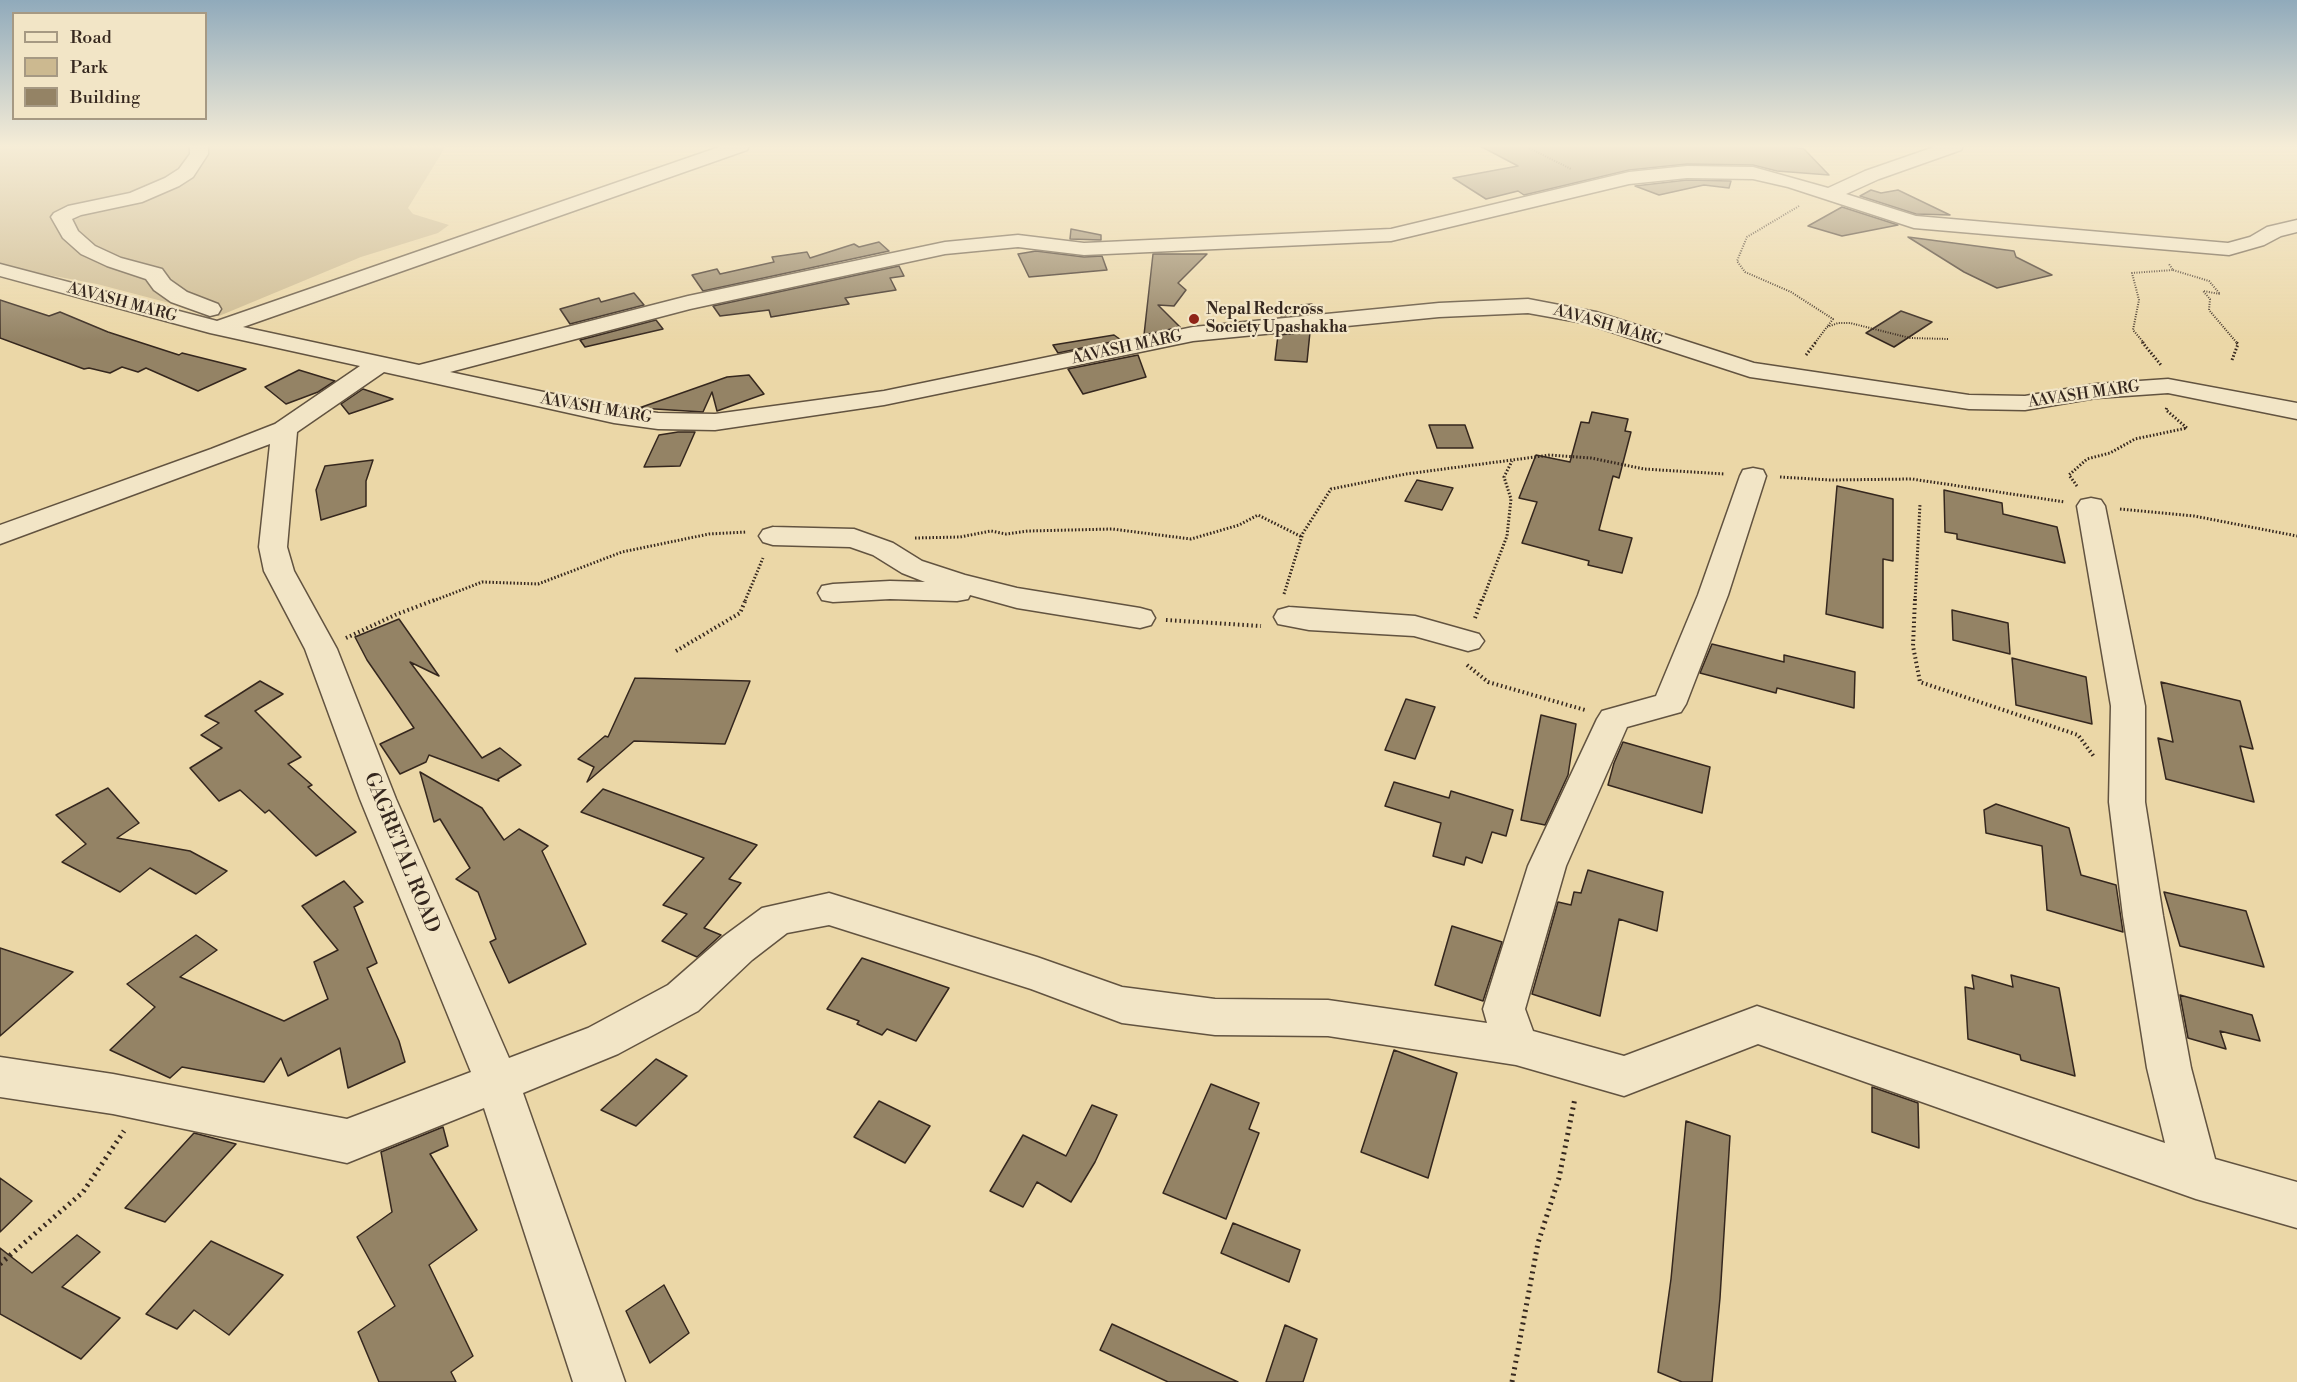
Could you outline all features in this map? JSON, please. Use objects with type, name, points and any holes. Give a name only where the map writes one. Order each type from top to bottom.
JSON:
[{"type":"street","points":[[74,210],[61,217],[70,234],[88,250],[114,262],[154,274],[162,285],[178,297],[204,305],[222,316],[218,328]]},
{"type":"street","points":[[218,328],[558,210]]},
{"type":"street","points":[[417,373],[688,303],[945,248],[1018,241],[1084,249],[1391,235],[1492,210]]},
{"type":"street","points":[[1877,210],[1914,222],[2229,249],[2257,241],[2274,231],[2297,226]]},
{"type":"street","name":"AAVASH MARG","points":[[0,270],[218,328],[614,415],[658,421],[715,423],[884,398],[1193,334],[1439,310],[1528,306],[1588,317],[1750,370],[1977,403],[2025,403],[2114,389],[2168,386],[2297,411]]},
{"type":"street","points":[[0,535],[209,459],[284,429],[379,364]]},
{"type":"street","name":"GAGRETAL ROAD","points":[[284,429],[273,547],[279,571],[321,649],[378,799],[497,1082],[599,1382]]},
{"type":"street","points":[[1516,1046],[1504,1009],[1547,867],[1614,719],[1669,704],[1713,595],[1753,476]]},
{"type":"street","points":[[2091,506],[2128,706],[2127,802],[2143,916],[2169,1068],[2196,1176]]},
{"type":"street","points":[[773,536],[854,538],[883,549],[912,567],[987,590],[1017,598],[1140,618]]},
{"type":"street","points":[[833,594],[890,590],[943,593],[987,590]]},
{"type":"street","points":[[1289,617],[1415,626],[1468,641]]},
{"type":"street","points":[[0,1077],[145,1100],[347,1141],[603,1041],[683,998],[738,948],[777,920],[829,909],[1037,974],[1122,1005],[1215,1017],[1328,1018],[1516,1046],[1624,1076],[1757,1024],[2196,1176],[2297,1205]]},
{"type":"path","points":[[1750,370],[1802,361],[1833,319],[1791,292],[1745,273],[1737,261],[1747,237],[1789,210]]},
{"type":"path","points":[[2173,270],[2209,281],[2220,294],[2203,291],[2210,299],[2209,310],[2238,344],[2232,360]]},
{"type":"path","points":[[1827,327],[1838,323],[1850,323],[1910,338],[1948,339]]},
{"type":"path","points":[[1140,618],[1291,627],[1283,592],[1302,537],[1331,489],[1406,474],[1550,455],[1581,457],[1644,469],[1830,480],[1912,479],[2091,506],[2194,516],[2297,536]]},
{"type":"path","points":[[1512,461],[1504,477],[1510,499],[1507,536],[1480,602],[1462,661],[1488,682],[1614,719]]},
{"type":"path","points":[[1920,504],[1913,646],[1920,682],[2078,735],[2127,802]]},
{"type":"path","points":[[909,538],[960,537],[991,531],[1006,534],[1048,530],[1112,529],[1191,539],[1239,525],[1258,515],[1302,537]]},
{"type":"path","points":[[321,649],[395,615],[482,582],[538,584],[622,552],[709,534],[775,531],[740,613],[676,651]]},
{"type":"path","points":[[1512,1382],[1538,1243],[1559,1178],[1583,1065]]},
{"type":"path","points":[[0,1264],[83,1192],[145,1100]]},
{"type":"green space","points":[[0,210],[410,210],[413,214],[449,225],[438,233],[361,257],[219,316],[97,284],[0,266]]},
{"type":"building","points":[[1836,210],[1853,210],[1898,225],[1842,236],[1808,226]]},
{"type":"building","points":[[1905,210],[1941,210],[1950,215],[1916,214]]},
{"type":"building","points":[[1071,229],[1101,235],[1101,240],[1070,239]]},
{"type":"building","points":[[1908,237],[2014,251],[2016,257],[2052,275],[1997,288],[1964,272]]},
{"type":"building","points":[[879,242],[889,251],[703,291],[692,275],[717,269],[720,274],[774,262],[772,257],[807,252],[810,258],[854,244],[859,247]]},
{"type":"building","points":[[1036,251],[1084,257],[1102,256],[1107,270],[1029,277],[1018,254]]},
{"type":"building","points":[[1153,254],[1207,254],[1178,283],[1186,290],[1174,306],[1158,305],[1180,327],[1144,335]]},
{"type":"building","points":[[899,266],[904,276],[890,278],[896,290],[845,298],[849,304],[771,317],[769,310],[720,316],[713,306]]},
{"type":"building","points":[[634,293],[644,305],[570,324],[560,309],[599,298],[601,302]]},
{"type":"building","points":[[0,300],[49,316],[60,312],[108,332],[179,355],[182,353],[246,369],[198,391],[146,368],[138,372],[122,367],[110,373],[84,369],[0,338]]},
{"type":"building","points":[[1312,304],[1312,313],[1281,316],[1282,307]]},
{"type":"building","points":[[1901,311],[1932,322],[1894,347],[1866,333]]},
{"type":"building","points":[[656,320],[663,329],[585,347],[580,340]]},
{"type":"building","points":[[1310,332],[1307,362],[1275,360],[1278,335]]},
{"type":"building","points":[[1114,335],[1121,340],[1058,353],[1053,345]]},
{"type":"building","points":[[1138,355],[1146,377],[1083,394],[1068,369]]},
{"type":"building","points":[[299,370],[335,381],[318,392],[286,404],[265,387]]},
{"type":"building","points":[[749,375],[764,394],[717,411],[712,392],[703,412],[639,408],[727,377]]},
{"type":"building","points":[[363,389],[393,399],[349,414],[341,404]]},
{"type":"building","points":[[1592,412],[1628,419],[1625,431],[1631,432],[1619,478],[1613,476],[1599,530],[1632,538],[1622,573],[1588,565],[1589,561],[1522,543],[1537,502],[1519,498],[1536,455],[1570,462],[1581,422],[1589,423]]},
{"type":"building","points":[[1429,425],[1465,425],[1473,448],[1437,448]]},
{"type":"building","points":[[695,432],[680,466],[644,467],[659,435]]},
{"type":"building","points":[[373,460],[366,481],[366,506],[321,520],[316,490],[325,466]]},
{"type":"building","points":[[1417,480],[1453,488],[1442,510],[1405,501]]},
{"type":"building","points":[[1837,486],[1893,499],[1893,561],[1883,559],[1883,628],[1826,614]]},
{"type":"building","points":[[1944,490],[2002,503],[2003,514],[2057,527],[2065,563],[1957,539],[1957,534],[1945,532]]},
{"type":"building","points":[[1952,610],[2008,623],[2010,654],[1953,640]]},
{"type":"building","points":[[399,619],[439,676],[410,662],[482,758],[500,748],[521,765],[498,779],[499,781],[429,755],[426,762],[400,774],[380,744],[414,728],[367,660],[355,637]]},
{"type":"building","points":[[1712,644],[1784,662],[1784,655],[1855,672],[1854,708],[1777,688],[1776,693],[1700,673]]},
{"type":"building","points":[[2012,658],[2086,677],[2092,724],[2016,705]]},
{"type":"building","points":[[635,678],[750,681],[725,744],[634,741],[587,782],[594,767],[578,759],[605,736],[608,737]]},
{"type":"building","points":[[260,681],[283,694],[255,711],[301,757],[288,764],[312,785],[308,787],[356,832],[316,856],[269,810],[265,813],[240,790],[219,801],[190,768],[222,748],[201,735],[219,723],[205,716]]},
{"type":"building","points":[[2161,682],[2240,701],[2253,749],[2240,746],[2254,802],[2166,779],[2158,738],[2173,742]]},
{"type":"building","points":[[1406,699],[1435,707],[1415,759],[1385,750]]},
{"type":"building","points":[[1541,715],[1576,724],[1568,775],[1545,825],[1521,820]]},
{"type":"building","points":[[1623,742],[1710,767],[1702,813],[1608,785]]},
{"type":"building","points":[[420,772],[482,808],[504,840],[519,829],[548,846],[542,851],[586,944],[509,983],[490,942],[496,939],[478,892],[456,879],[470,868],[440,819],[434,822]]},
{"type":"building","points":[[1394,782],[1449,798],[1451,791],[1513,810],[1506,836],[1492,832],[1482,863],[1466,857],[1464,865],[1433,856],[1441,823],[1385,806]]},
{"type":"building","points":[[108,788],[139,823],[117,838],[190,851],[227,871],[196,894],[150,868],[120,892],[62,862],[86,844],[56,815]]},
{"type":"building","points":[[603,789],[757,845],[729,879],[741,883],[704,928],[721,935],[697,957],[662,941],[687,914],[663,905],[704,858],[581,812]]},
{"type":"building","points":[[1996,804],[2069,828],[2081,875],[2116,885],[2123,932],[2047,910],[2042,846],[1986,833],[1984,810]]},
{"type":"building","points":[[1588,870],[1663,892],[1657,931],[1619,919],[1600,1016],[1532,994],[1558,902],[1571,905],[1574,892],[1581,893]]},
{"type":"building","points":[[344,881],[363,902],[354,907],[377,963],[367,968],[399,1041],[405,1062],[348,1088],[340,1048],[288,1076],[281,1058],[264,1082],[182,1067],[170,1078],[110,1050],[155,1007],[127,984],[196,935],[217,950],[180,977],[284,1021],[328,999],[314,962],[338,950],[302,906]]},
{"type":"building","points":[[2164,892],[2246,911],[2264,967],[2180,946]]},
{"type":"building","points":[[1452,926],[1502,942],[1483,1001],[1435,985]]},
{"type":"building","points":[[0,948],[73,972],[0,1036]]},
{"type":"building","points":[[862,958],[949,988],[916,1041],[887,1029],[882,1035],[857,1024],[859,1021],[827,1009]]},
{"type":"building","points":[[1972,975],[2013,987],[2011,975],[2059,988],[2075,1076],[2021,1060],[2020,1055],[1968,1039],[1965,987],[1974,989]]},
{"type":"building","points":[[2180,995],[2252,1015],[2260,1041],[2220,1031],[2226,1049],[2188,1038]]},
{"type":"building","points":[[1394,1050],[1457,1073],[1428,1178],[1361,1152]]},
{"type":"building","points":[[656,1059],[687,1076],[636,1126],[601,1110]]},
{"type":"building","points":[[1211,1084],[1259,1103],[1249,1129],[1259,1133],[1226,1219],[1163,1193]]},
{"type":"building","points":[[1872,1087],[1918,1103],[1919,1148],[1872,1132]]},
{"type":"building","points":[[879,1101],[930,1126],[905,1163],[854,1137]]},
{"type":"building","points":[[1092,1105],[1117,1115],[1095,1162],[1071,1202],[1037,1182],[1023,1207],[990,1191],[1023,1135],[1066,1156]]},
{"type":"building","points":[[1686,1121],[1730,1136],[1720,1298],[1712,1382],[1682,1382],[1658,1372],[1671,1279]]},
{"type":"building","points":[[443,1127],[448,1146],[430,1154],[477,1230],[429,1265],[473,1356],[451,1372],[456,1382],[379,1382],[358,1332],[395,1306],[357,1237],[392,1212],[381,1152]]},
{"type":"building","points":[[194,1133],[236,1144],[165,1222],[125,1208]]},
{"type":"building","points":[[0,1178],[32,1201],[0,1232]]},
{"type":"building","points":[[1233,1223],[1300,1250],[1289,1282],[1221,1253]]},
{"type":"building","points":[[77,1235],[100,1252],[62,1287],[120,1318],[81,1359],[0,1314],[0,1248],[32,1273]]},
{"type":"building","points":[[211,1241],[283,1275],[229,1335],[194,1310],[177,1329],[146,1314]]},
{"type":"building","points":[[664,1285],[689,1333],[650,1363],[626,1311]]},
{"type":"building","points":[[1112,1324],[1238,1382],[1168,1382],[1100,1350]]},
{"type":"building","points":[[1285,1325],[1317,1339],[1303,1382],[1266,1382]]},
{"type":"place","name":"Nepal Redcross Society Upashakha","points":[[1194,319]]}]
